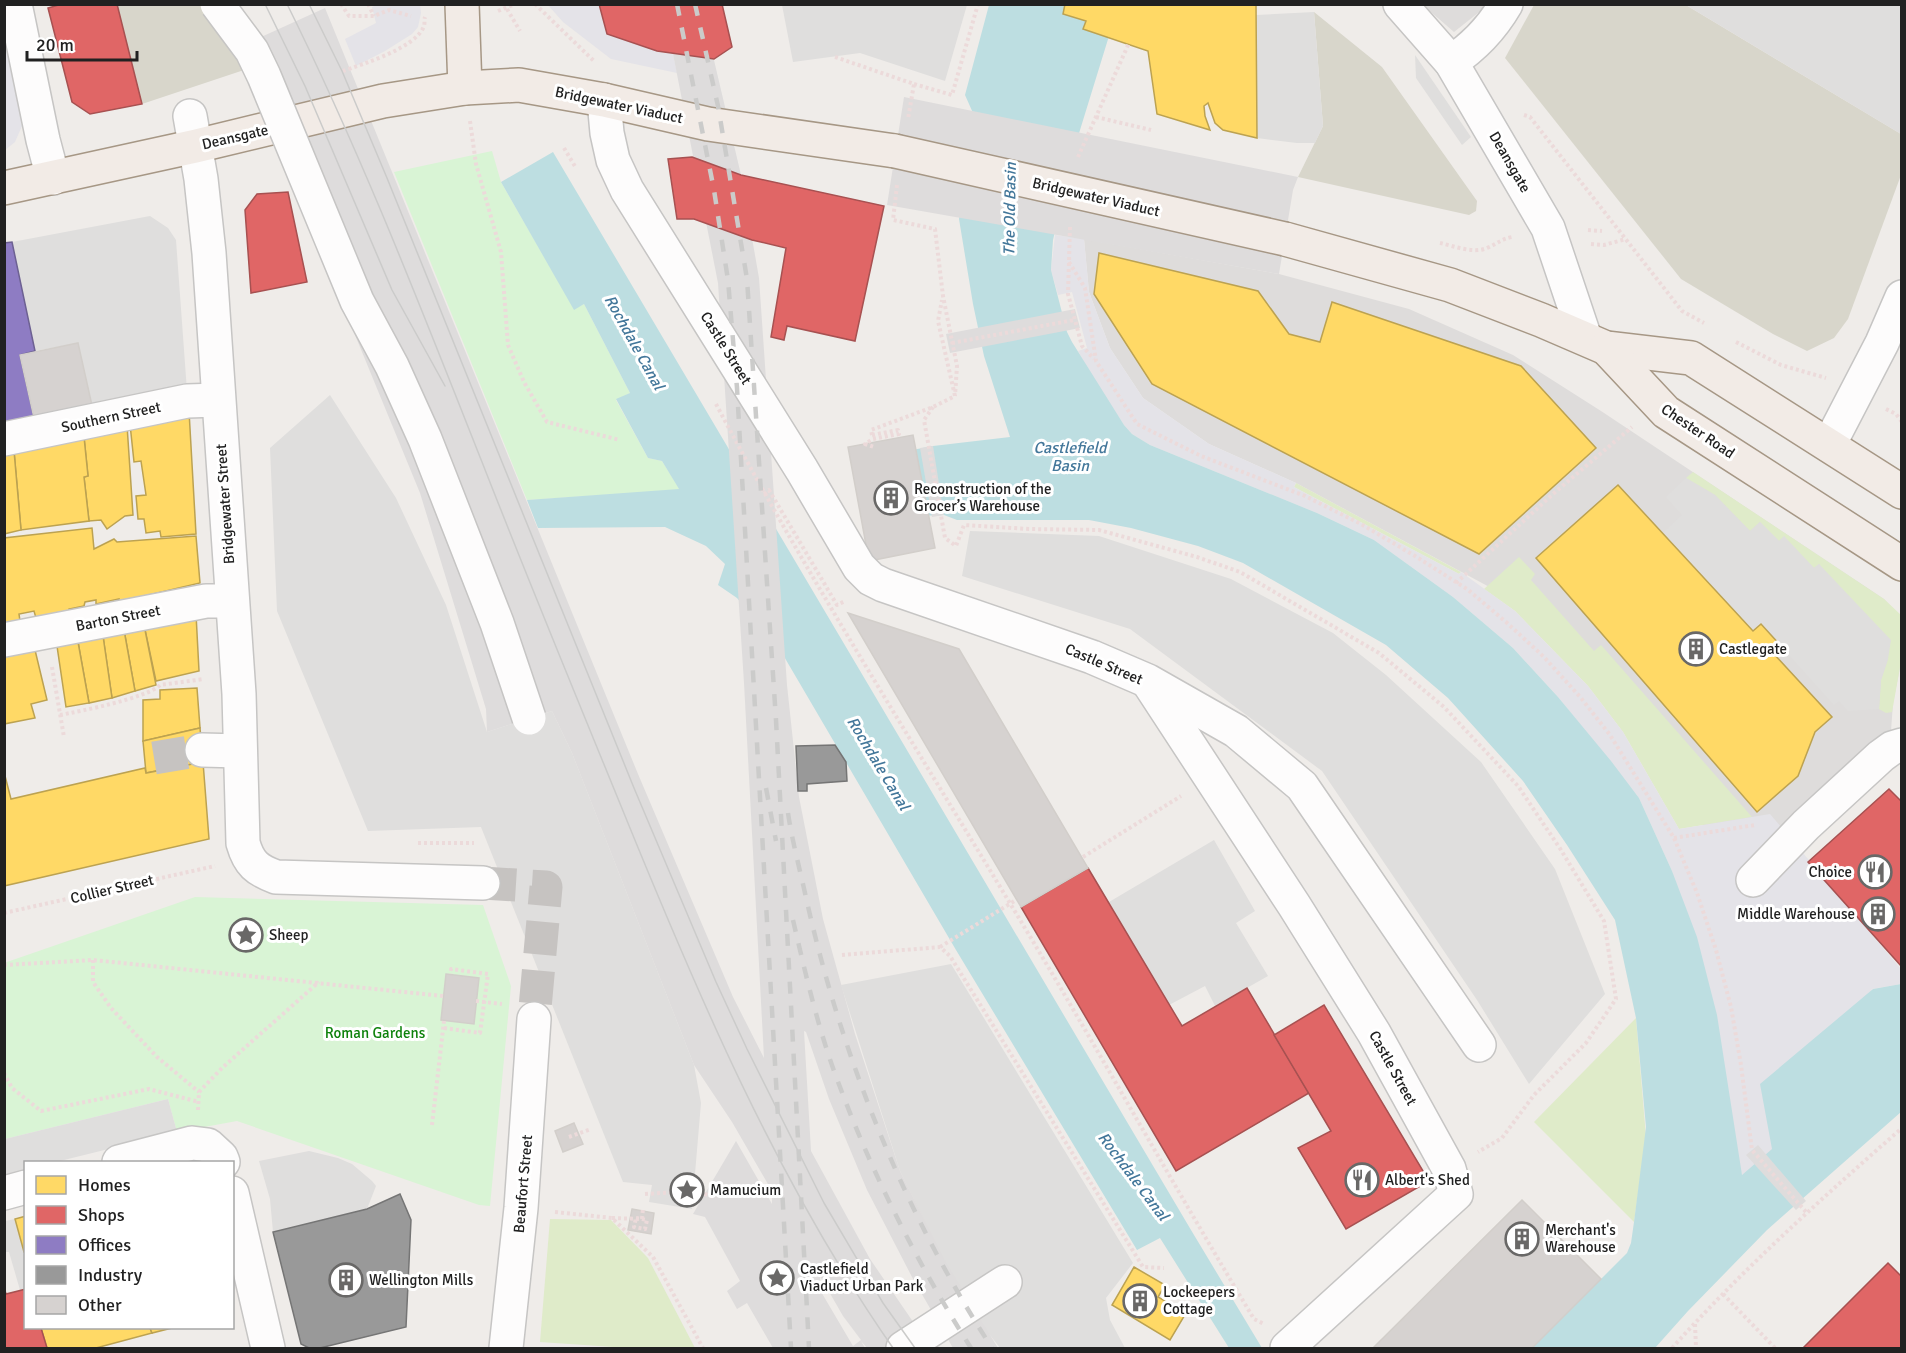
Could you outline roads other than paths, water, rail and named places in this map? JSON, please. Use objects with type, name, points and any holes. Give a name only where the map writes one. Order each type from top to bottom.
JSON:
[{"type":"main road","points":[[462,4],[465,88]]},
{"type":"main road","name":"Bridgewater Viaduct","points":[[465,88],[519,85],[604,100],[708,124],[895,151],[1285,239],[1450,285],[1596,343]]},
{"type":"main road","name":"Deansgate","points":[[4,188],[53,178],[193,131],[465,88]]},
{"type":"main road","points":[[1596,343],[1691,358],[1902,492]]},
{"type":"main road","name":"Chester Road","points":[[1596,343],[1666,412],[1902,564]]},
{"type":"street","points":[[15,4],[53,178]]},
{"type":"street","points":[[217,4],[247,44],[264,76],[357,301],[392,366],[422,430],[497,623],[529,718]]},
{"type":"street","name":"Deansgate","points":[[1400,4],[1451,62],[1548,228],[1596,343]]},
{"type":"street","points":[[1451,62],[1469,50],[1483,36],[1506,4]]},
{"type":"street","name":"Castle Street","points":[[604,100],[607,133],[614,160],[627,190],[802,470],[859,567],[871,579],[883,585],[1092,657],[1148,681],[1374,1033],[1449,1169],[1456,1194],[1287,1348]]},
{"type":"street","name":"Bridgewater Street","points":[[193,131],[209,253],[247,857],[262,872],[276,877],[483,883]]},
{"type":"street","points":[[1829,445],[1882,343],[1902,297]]},
{"type":"street","name":"Southern Street","points":[[4,439],[187,401],[218,400]]},
{"type":"street","name":"Barton Street","points":[[4,640],[206,601],[232,601]]},
{"type":"street","points":[[1148,681],[1236,731],[1302,786],[1479,1045]]},
{"type":"street","points":[[1753,880],[1806,825],[1881,756],[1892,748],[1902,745]]},
{"type":"street","points":[[202,750],[240,751]]},
{"type":"street","name":"Beaufort Street","points":[[506,1348],[521,1208],[534,1019]]},
{"type":"street","points":[[126,1161],[208,1150]]},
{"type":"street","points":[[4,1193],[24,1188]]},
{"type":"street","points":[[234,1202],[268,1348]]},
{"type":"street","points":[[903,1348],[1005,1282]]},
{"type":"water","name":"Castlefield Basin","points":[[989,5],[1065,5],[1063,14],[1086,21],[1083,29],[1109,36],[1076,143],[1053,240],[1051,270],[1067,332],[1124,425],[1132,434],[1150,445],[1317,513],[1374,540],[1453,597],[1513,648],[1558,697],[1639,798],[1672,871],[1697,937],[1717,1015],[1742,1175],[1772,1149],[1760,1084],[1873,989],[1901,984],[1901,1112],[1767,1230],[1655,1348],[1532,1348],[1627,1253],[1631,1243],[1646,1127],[1636,1018],[1615,920],[1523,781],[1448,698],[1386,645],[1243,563],[1198,546],[1131,528],[1089,520],[957,520],[944,515],[915,516],[907,451],[1010,437],[984,356],[959,219],[973,113],[965,95]]},
{"type":"water","name":"Rochdale Canal","points":[[553,152],[1262,1348],[1229,1348],[1160,1238],[1137,1250],[956,950],[779,648],[737,598],[718,585],[725,564],[706,546],[665,527],[538,528],[527,500],[679,489],[662,461],[648,458],[616,399],[630,393],[584,304],[574,310],[501,182]]},
{"type":"tunnel","points":[[154,758],[202,750]]},
{"type":"tunnel","points":[[483,883],[546,887],[534,1019]]},
{"type":"tram line","points":[[265,4],[305,86],[392,290],[445,386]]},
{"type":"tram line","points":[[287,4],[340,117],[389,231],[568,677],[710,1016],[742,1085],[812,1220],[851,1285],[893,1348]]},
{"type":"tram line","points":[[309,4],[342,71],[387,178],[634,788],[716,982],[824,1203],[883,1303],[915,1348]]},
{"type":"railway","points":[[677,4],[714,190],[728,280],[737,388],[791,1348]]},
{"type":"railway","points":[[695,4],[718,106],[747,279],[776,720],[809,1348]]},
{"type":"railway","points":[[766,788],[776,841]]},
{"type":"railway","points":[[788,813],[819,953],[836,1012],[878,1129],[930,1242],[992,1348]]},
{"type":"railway","points":[[793,920],[819,1025],[853,1121],[899,1221],[933,1285],[971,1348]]},
{"type":"place","name":"Reconstruction of the Grocer’s Warehouse","points":[[891,498]]},
{"type":"place","name":"Castlegate","points":[[1696,649]]},
{"type":"place","name":"Choice","points":[[1875,872]]},
{"type":"place","name":"Middle Warehouse","points":[[1878,914]]},
{"type":"place","name":"Sheep","points":[[246,935]]},
{"type":"place","name":"Albert's Shed","points":[[1362,1180]]},
{"type":"place","name":"Mamucium","points":[[687,1190]]},
{"type":"place","name":"Merchant's Warehouse","points":[[1522,1239]]},
{"type":"place","name":"Castlefield Viaduct Urban Park","points":[[777,1278]]},
{"type":"place","name":"Wellington Mills","points":[[346,1280]]},
{"type":"place","name":"Lockeepers Cottage","points":[[1140,1301]]},
{"type":"water label","name":"The Old Basin","points":[[1009,209]]},
{"type":"park label","name":"Roman Gardens","points":[[375,1033]]}]
